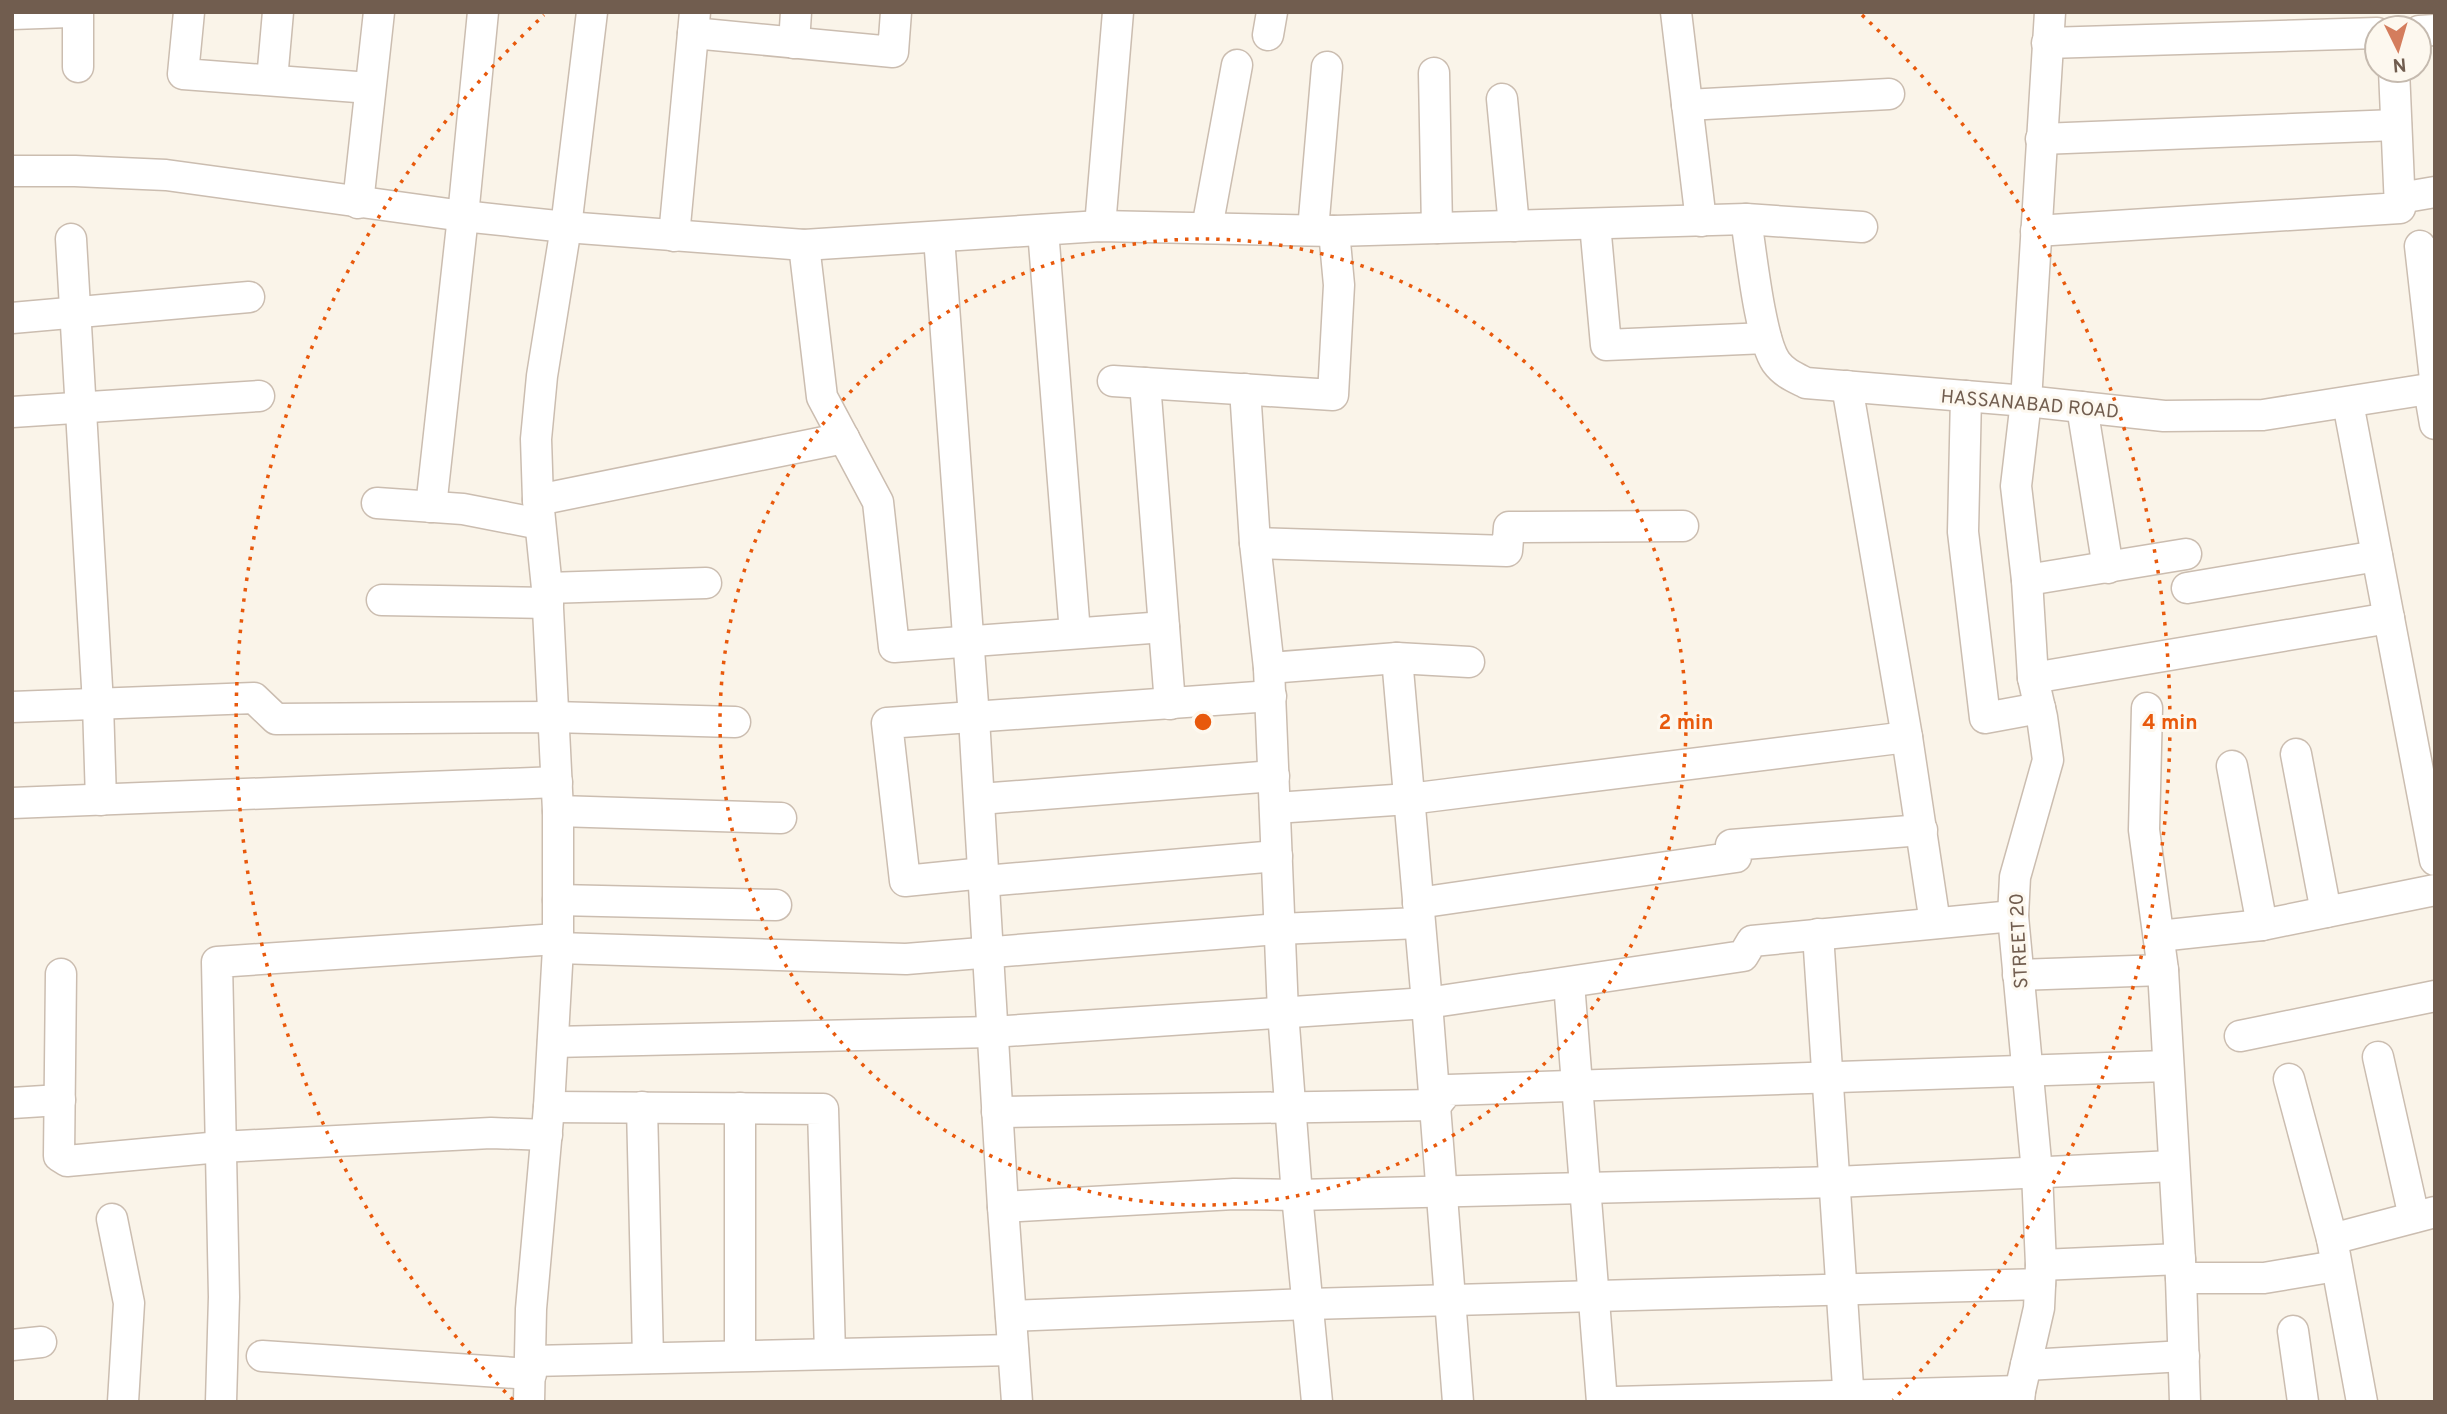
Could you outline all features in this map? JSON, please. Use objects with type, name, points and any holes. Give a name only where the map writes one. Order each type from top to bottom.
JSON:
[{"type":"street","points":[[12,14],[70,12]]},
{"type":"street","points":[[78,12],[78,67]]},
{"type":"street","points":[[189,12],[183,74],[370,88]]},
{"type":"street","points":[[272,80],[278,12]]},
{"type":"street","points":[[358,203],[379,12]]},
{"type":"street","points":[[431,507],[483,12]]},
{"type":"street","points":[[530,1379],[531,1309],[554,1042],[558,900],[558,797],[536,439],[542,376],[566,227],[592,12]]},
{"type":"street","points":[[794,43],[796,12]]},
{"type":"street","points":[[674,236],[694,23],[794,43],[893,52],[896,12]]},
{"type":"street","points":[[1100,226],[1118,12]]},
{"type":"street","points":[[1676,12],[1701,221]]},
{"type":"street","name":"STREET 20","points":[[2022,1386],[2039,1308],[2041,1275],[2037,1172],[2012,916],[2015,877],[2048,760],[2033,678],[2027,580],[2015,486],[2026,401],[2050,12]]},
{"type":"street","points":[[2047,43],[2363,33]]},
{"type":"street","points":[[1207,228],[1237,65]]},
{"type":"street","points":[[1113,381],[1333,396],[1339,285],[1324,231],[1327,67]]},
{"type":"street","points":[[1434,73],[1437,228]]},
{"type":"street","points":[[2036,231],[2400,208],[2395,84]]},
{"type":"street","points":[[1687,105],[1889,94]]},
{"type":"street","points":[[1502,99],[1514,226]]},
{"type":"street","points":[[2041,139],[2396,125]]},
{"type":"street","points":[[12,171],[166,176],[463,216],[566,227],[804,245],[1100,226],[1324,231],[1746,219],[1862,227]]},
{"type":"street","points":[[2400,198],[2435,192]]},
{"type":"street","name":"HASSANABAD ROAD","points":[[1746,219],[1766,338],[1774,360],[1787,374],[1806,383],[2026,401],[2164,416],[2263,415],[2348,403],[2433,385]]},
{"type":"street","points":[[1595,224],[1606,345],[1766,338]]},
{"type":"street","points":[[1043,230],[1076,634]]},
{"type":"street","points":[[940,237],[980,799],[992,1032],[1017,1402]]},
{"type":"street","points":[[71,239],[98,704],[101,800]]},
{"type":"street","points":[[804,245],[822,397],[878,502],[894,647],[1164,627]]},
{"type":"street","points":[[2420,246],[2435,424]]},
{"type":"street","points":[[12,318],[249,297]]},
{"type":"street","points":[[1145,383],[1170,704]]},
{"type":"street","points":[[1847,386],[1907,737],[1935,923]]},
{"type":"street","points":[[1245,389],[1255,543],[1270,682],[1283,1012],[1317,1402]]},
{"type":"street","points":[[12,412],[259,396]]},
{"type":"street","points":[[1966,396],[1963,532],[1984,718],[2040,708]]},
{"type":"street","points":[[2348,403],[2435,860]]},
{"type":"street","points":[[2082,407],[2108,568]]},
{"type":"street","points":[[376,503],[539,512],[844,438]]},
{"type":"street","points":[[1255,543],[1507,551],[1509,527],[1683,526]]},
{"type":"street","points":[[2027,580],[2186,555]]},
{"type":"street","points":[[2187,588],[2377,556]]},
{"type":"street","points":[[382,600],[547,596],[706,583]]},
{"type":"street","points":[[2033,678],[2389,618]]},
{"type":"street","points":[[1396,659],[1436,1105],[1458,1402]]},
{"type":"street","points":[[1277,856],[905,881],[887,723],[1170,704],[1396,659],[1469,662]]},
{"type":"street","points":[[12,706],[254,698],[276,719],[553,717],[735,722]]},
{"type":"street","points":[[2147,709],[2144,831],[2163,970],[2185,1402]]},
{"type":"street","points":[[1275,808],[1409,799],[1907,737]]},
{"type":"street","points":[[2296,754],[2326,912]]},
{"type":"street","points":[[2232,766],[2262,925]]},
{"type":"street","points":[[980,799],[1274,776]]},
{"type":"street","points":[[12,803],[558,797],[781,818]]},
{"type":"street","points":[[221,1402],[224,1297],[217,962],[557,944],[906,959],[990,953],[1279,929],[1418,913],[1736,858],[1731,845],[1922,830]]},
{"type":"street","points":[[2159,936],[2262,925],[2435,890]]},
{"type":"street","points":[[558,900],[776,905]]},
{"type":"street","points":[[554,1042],[992,1032],[1427,1003],[1744,956],[1752,941],[2012,916]]},
{"type":"street","points":[[1818,934],[1849,1399]]},
{"type":"street","points":[[2018,975],[2163,970]]},
{"type":"street","points":[[61,974],[59,1156],[67,1161],[220,1147],[491,1133],[548,1121],[642,1107],[823,1109],[830,1353]]},
{"type":"street","points":[[1569,983],[1602,1402]]},
{"type":"street","points":[[2240,1036],[2435,996]]},
{"type":"street","points":[[1011,1316],[1309,1304],[1843,1289],[2180,1268],[2263,1278],[2424,1214],[2378,1057]]},
{"type":"street","points":[[1436,1105],[1448,1090],[2167,1066]]},
{"type":"street","points":[[2289,1079],[2334,1252],[2362,1402]]},
{"type":"street","points":[[12,1103],[60,1100]]},
{"type":"street","points":[[997,1112],[1436,1105]]},
{"type":"street","points":[[642,1107],[648,1358]]},
{"type":"street","points":[[740,1108],[740,1355]]},
{"type":"street","points":[[1003,1207],[1221,1194],[1297,1195],[1836,1182],[2173,1166]]},
{"type":"street","points":[[112,1219],[129,1303],[123,1402]]},
{"type":"street","points":[[2293,1331],[2303,1402]]},
{"type":"street","points":[[12,1345],[41,1342]]},
{"type":"street","points":[[262,1356],[530,1379],[648,1358],[1013,1350]]},
{"type":"street","points":[[1615,1402],[1849,1399],[2022,1386],[2184,1356]]}]
